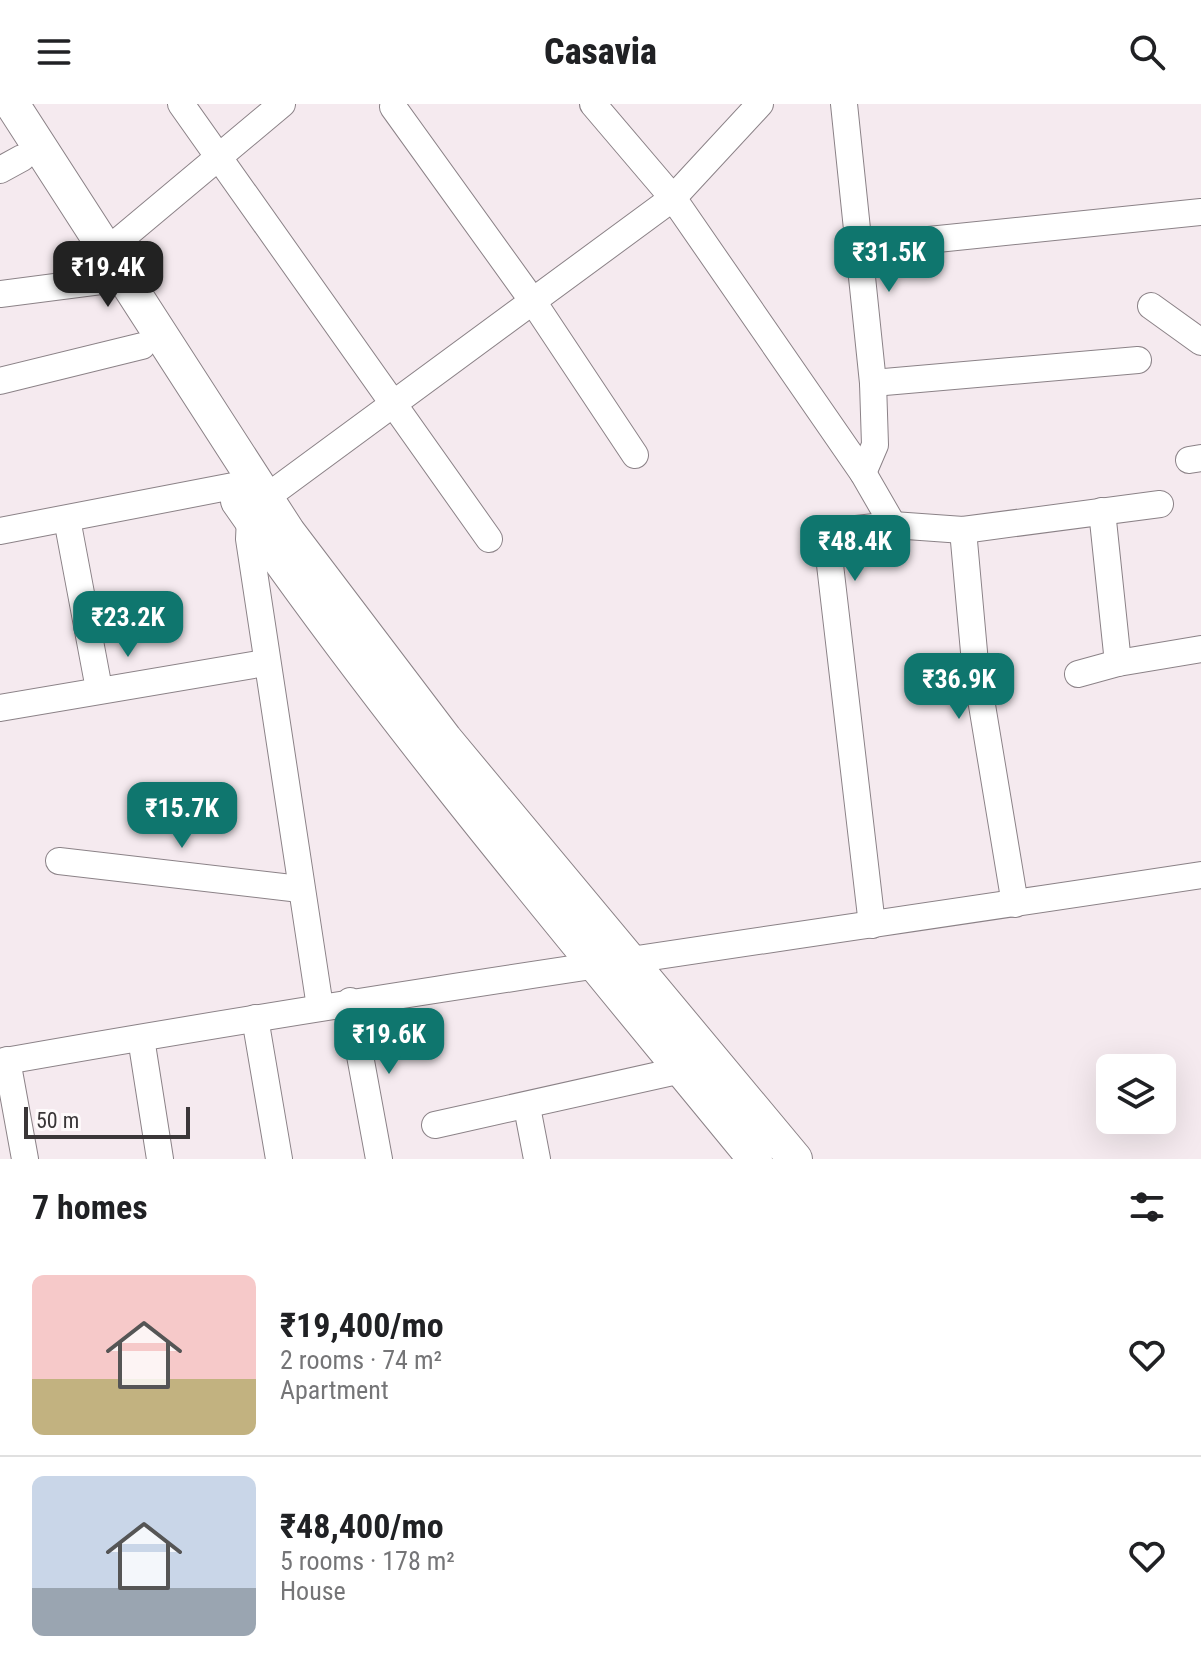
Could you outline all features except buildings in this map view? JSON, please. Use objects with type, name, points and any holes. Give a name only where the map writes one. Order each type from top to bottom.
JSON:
[{"type":"main road","points":[[12,104],[142,346],[430,759],[598,967],[795,1159]]},
{"type":"main road","points":[[0,125],[11,164],[99,266],[250,497],[445,739],[634,962],[755,1159]]},
{"type":"street","points":[[181,104],[489,539]]},
{"type":"street","points":[[0,294],[99,266],[282,104]]},
{"type":"street","points":[[593,104],[673,198],[863,473],[893,525]]},
{"type":"street","points":[[0,531],[67,519],[250,497],[392,401],[673,198],[760,104]]},
{"type":"street","points":[[844,104],[873,383],[875,445],[863,473]]},
{"type":"street","points":[[393,107],[532,300],[635,455]]},
{"type":"street","points":[[860,247],[1201,212]]},
{"type":"street","points":[[1151,306],[1201,342]]},
{"type":"street","points":[[0,381],[142,346]]},
{"type":"street","points":[[873,383],[1138,360]]},
{"type":"street","points":[[250,497],[249,539],[265,663],[320,1007]]},
{"type":"street","points":[[872,925],[825,545],[831,534],[893,525],[963,530],[1160,504]]},
{"type":"street","points":[[1102,511],[1118,663]]},
{"type":"street","points":[[67,519],[99,689]]},
{"type":"street","points":[[963,530],[975,663],[1015,904]]},
{"type":"street","points":[[1078,674],[1118,663],[1201,649]]},
{"type":"street","points":[[0,708],[265,663]]},
{"type":"street","points":[[59,861],[300,889]]},
{"type":"street","points":[[25,1159],[3,1061],[350,1001],[634,962],[1201,875]]},
{"type":"street","points":[[350,1001],[379,1159]]},
{"type":"street","points":[[255,1018],[279,1159]]},
{"type":"street","points":[[141,1038],[160,1159]]},
{"type":"street","points":[[435,1125],[698,1067]]},
{"type":"street","points":[[527,1107],[537,1159]]}]
